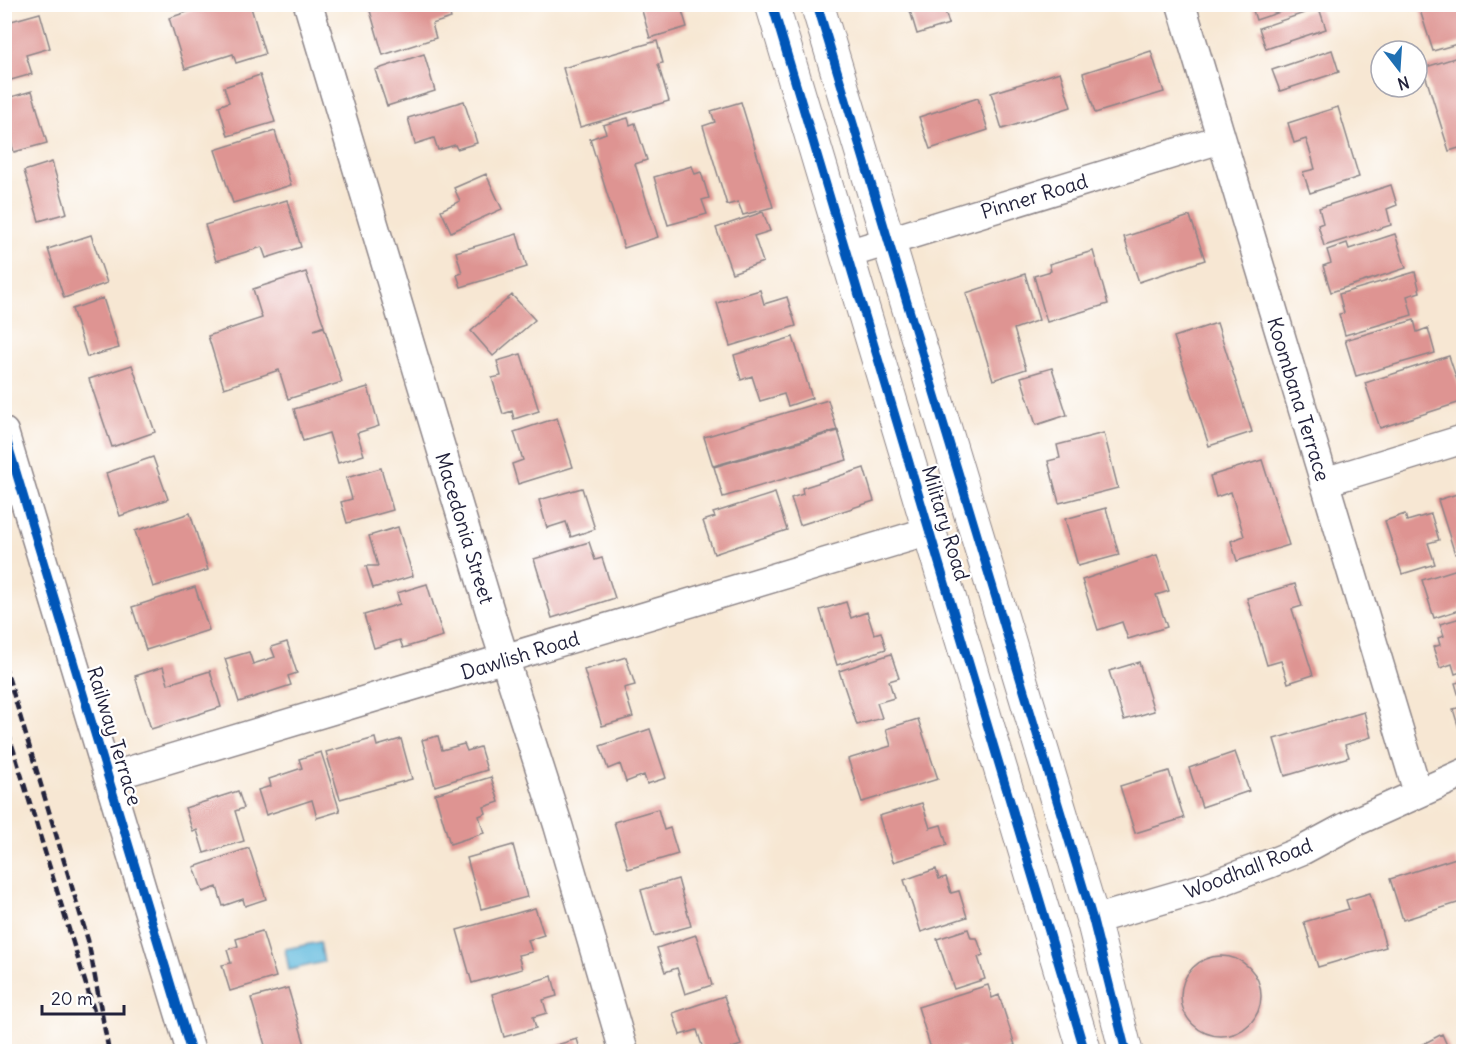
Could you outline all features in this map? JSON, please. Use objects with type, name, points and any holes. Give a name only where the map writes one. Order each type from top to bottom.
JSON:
[{"type":"street","name":"Macedonia Street","points":[[308,4],[505,660],[558,825],[624,1052]]},
{"type":"street","name":"Military Road","points":[[772,4],[1084,1052]]},
{"type":"street","name":"Military Road","points":[[818,4],[1093,920],[1126,1052]]},
{"type":"street","name":"Koombana Terrace","points":[[1181,4],[1418,793]]},
{"type":"street","name":"Pinner Road","points":[[847,254],[1221,139]]},
{"type":"street","name":"Railway Terrace","points":[[4,432],[191,1052]]},
{"type":"street","points":[[1324,482],[1464,439]]},
{"type":"street","name":"Dawlish Road","points":[[109,777],[930,531]]},
{"type":"street","name":"Woodhall Road","points":[[1093,920],[1209,886],[1271,863],[1464,773]]},
{"type":"water","points":[[320,942],[324,962],[289,970],[285,949]]},
{"type":"building","points":[[211,4],[250,4],[265,54],[236,63],[233,54],[185,69],[169,18]]},
{"type":"building","points":[[368,4],[447,4],[451,18],[432,24],[436,38],[383,55]]},
{"type":"building","points":[[640,4],[680,4],[687,27],[650,38]]},
{"type":"building","points":[[908,4],[943,4],[949,24],[917,34]]},
{"type":"building","points":[[1251,4],[1301,4],[1301,5],[1256,20]]},
{"type":"building","points":[[1418,4],[1463,4],[1464,42],[1433,51]]},
{"type":"building","points":[[1319,8],[1326,29],[1266,49],[1259,28]]},
{"type":"building","points":[[40,13],[50,48],[26,55],[32,74],[4,82],[4,23]]},
{"type":"building","points":[[657,41],[663,63],[658,64],[669,101],[580,127],[563,68]]},
{"type":"building","points":[[1332,50],[1339,72],[1280,91],[1272,70]]},
{"type":"building","points":[[1151,51],[1164,92],[1095,113],[1083,73]]},
{"type":"building","points":[[424,54],[435,91],[387,106],[375,70]]},
{"type":"building","points":[[1464,55],[1464,162],[1459,148],[1449,151],[1429,87],[1429,66]]},
{"type":"building","points":[[1060,72],[1071,107],[1002,129],[991,93]]},
{"type":"building","points":[[260,75],[275,122],[228,136],[219,106],[229,102],[224,87]]},
{"type":"building","points":[[32,91],[47,143],[14,152],[4,119],[4,99]]},
{"type":"building","points":[[978,98],[988,130],[930,149],[919,117]]},
{"type":"building","points":[[464,101],[477,143],[457,149],[455,145],[438,150],[434,138],[415,144],[408,118]]},
{"type":"building","points":[[741,102],[773,207],[743,215],[738,202],[727,205],[703,126],[715,122],[711,111]]},
{"type":"building","points":[[1338,107],[1359,177],[1310,193],[1303,172],[1315,169],[1311,154],[1306,139],[1294,143],[1288,123]]},
{"type":"building","points":[[628,118],[630,125],[635,123],[647,160],[635,164],[658,237],[624,248],[590,139],[606,133],[603,125]]},
{"type":"building","points":[[275,131],[291,185],[233,203],[215,150]]},
{"type":"building","points":[[52,162],[67,213],[39,221],[24,171]]},
{"type":"building","points":[[692,166],[695,174],[701,172],[709,198],[702,200],[707,214],[668,225],[654,177]]},
{"type":"building","points":[[486,174],[502,209],[451,232],[441,210],[460,201],[454,188]]},
{"type":"building","points":[[1391,185],[1397,205],[1387,209],[1391,225],[1324,246],[1318,225],[1323,223],[1319,208]]},
{"type":"building","points":[[287,200],[301,247],[266,258],[262,247],[216,261],[205,225]]},
{"type":"building","points":[[763,212],[770,231],[754,236],[763,262],[732,273],[716,228]]},
{"type":"building","points":[[1190,216],[1205,260],[1139,282],[1124,237]]},
{"type":"building","points":[[517,234],[527,267],[461,287],[457,275],[462,273],[456,252]]},
{"type":"building","points":[[1395,234],[1406,268],[1331,292],[1323,266],[1331,263],[1327,250],[1347,243],[1349,249]]},
{"type":"building","points":[[91,235],[107,283],[64,298],[48,249]]},
{"type":"building","points":[[1093,251],[1108,304],[1047,322],[1034,276],[1051,271],[1049,264]]},
{"type":"building","points":[[306,272],[324,326],[314,330],[324,327],[342,382],[288,399],[279,370],[224,388],[208,336],[262,318],[253,289]]},
{"type":"building","points":[[1415,272],[1420,292],[1407,296],[1412,315],[1345,335],[1339,314],[1344,313],[1339,294]]},
{"type":"building","points":[[1025,274],[1039,320],[1014,329],[1026,369],[993,380],[966,293]]},
{"type":"building","points":[[760,290],[764,304],[787,297],[796,326],[730,346],[717,303]]},
{"type":"building","points":[[512,295],[535,320],[493,356],[471,331]]},
{"type":"building","points":[[103,298],[119,348],[87,357],[72,309]]},
{"type":"building","points":[[1414,320],[1417,332],[1428,328],[1435,353],[1356,376],[1345,340]]},
{"type":"building","points":[[1217,323],[1252,432],[1209,446],[1174,337]]},
{"type":"building","points":[[793,337],[812,398],[788,406],[784,394],[760,401],[752,376],[741,380],[734,355]]},
{"type":"building","points":[[521,354],[539,411],[514,419],[512,411],[503,414],[492,378],[501,376],[497,361]]},
{"type":"building","points":[[1449,356],[1464,401],[1380,428],[1365,383]]},
{"type":"building","points":[[132,365],[155,432],[112,447],[89,379]]},
{"type":"building","points":[[1052,368],[1067,415],[1036,425],[1021,377]]},
{"type":"building","points":[[368,387],[379,426],[357,433],[364,455],[338,463],[329,433],[303,441],[294,409]]},
{"type":"building","points":[[828,400],[837,430],[713,466],[704,437]]},
{"type":"building","points":[[557,418],[573,467],[518,484],[512,464],[523,460],[514,432]]},
{"type":"building","points":[[838,431],[847,460],[723,497],[714,467]]},
{"type":"building","points":[[1104,433],[1118,488],[1059,503],[1048,461],[1060,458],[1057,445]]},
{"type":"building","points":[[153,457],[168,499],[120,516],[106,473]]},
{"type":"building","points":[[1262,460],[1289,545],[1237,561],[1231,541],[1244,536],[1231,492],[1216,497],[1210,476]]},
{"type":"building","points":[[381,468],[393,510],[347,523],[341,502],[352,499],[346,478]]},
{"type":"building","points":[[864,468],[874,501],[800,525],[791,498],[803,494],[802,488]]},
{"type":"building","points":[[582,488],[595,529],[571,537],[566,522],[547,528],[539,500]]},
{"type":"building","points":[[775,493],[787,530],[714,554],[703,521],[715,517],[713,513]]},
{"type":"building","points":[[1457,494],[1459,501],[1464,500],[1464,551],[1455,554],[1438,500]]},
{"type":"building","points":[[1106,508],[1119,555],[1078,566],[1065,519]]},
{"type":"building","points":[[190,513],[208,570],[153,587],[135,531]]},
{"type":"building","points":[[1405,514],[1407,521],[1431,514],[1439,540],[1428,543],[1435,564],[1402,574],[1385,521]]},
{"type":"building","points":[[398,527],[413,576],[373,588],[366,566],[378,566],[369,536]]},
{"type":"building","points":[[589,542],[595,560],[602,558],[615,598],[552,618],[534,559]]},
{"type":"building","points":[[1157,555],[1169,591],[1156,595],[1167,627],[1128,639],[1122,622],[1098,630],[1082,580]]},
{"type":"building","points":[[1464,567],[1464,605],[1460,606],[1462,609],[1434,618],[1422,580]]},
{"type":"building","points":[[427,584],[443,636],[403,648],[400,640],[374,648],[364,615],[400,604],[397,593]]},
{"type":"building","points":[[1295,584],[1302,606],[1292,609],[1313,675],[1288,683],[1281,661],[1267,665],[1247,598]]},
{"type":"building","points":[[195,587],[209,630],[146,650],[132,607]]},
{"type":"building","points":[[846,602],[851,618],[867,612],[874,634],[881,632],[886,649],[837,665],[820,610]]},
{"type":"building","points":[[1464,617],[1464,671],[1455,674],[1452,664],[1440,668],[1433,647],[1440,645],[1438,638],[1444,636],[1440,624]]},
{"type":"building","points":[[287,642],[297,673],[288,676],[291,685],[239,702],[225,659],[249,652],[253,664],[275,657],[271,647]]},
{"type":"building","points":[[891,654],[899,678],[889,681],[894,698],[877,703],[882,718],[857,725],[839,671]]},
{"type":"building","points":[[626,657],[635,685],[624,688],[633,717],[602,726],[584,670]]},
{"type":"building","points":[[1139,662],[1154,711],[1124,720],[1109,671]]},
{"type":"building","points":[[163,667],[168,684],[210,671],[221,707],[151,729],[135,676]]},
{"type":"building","points":[[1464,681],[1464,730],[1460,732],[1453,709],[1462,707],[1455,683]]},
{"type":"building","points":[[1364,712],[1371,737],[1345,745],[1349,757],[1285,776],[1274,739]]},
{"type":"building","points":[[918,719],[938,779],[862,802],[848,759],[891,746],[886,729]]},
{"type":"building","points":[[650,729],[666,778],[647,784],[644,775],[626,782],[620,764],[608,769],[600,746]]},
{"type":"building","points":[[438,736],[442,750],[464,744],[467,751],[480,747],[487,770],[435,786],[422,740]]},
{"type":"building","points":[[375,738],[377,746],[401,739],[412,779],[340,799],[326,752]]},
{"type":"building","points":[[321,752],[340,811],[317,818],[312,800],[266,815],[258,790],[271,786],[269,779],[302,768],[299,759]]},
{"type":"building","points":[[1235,752],[1249,791],[1202,807],[1189,768]]},
{"type":"building","points":[[1169,771],[1184,818],[1135,833],[1120,786]]},
{"type":"building","points":[[491,777],[499,802],[484,807],[486,813],[479,816],[484,833],[450,844],[435,794]]},
{"type":"building","points":[[238,791],[244,808],[235,811],[244,841],[204,853],[197,830],[193,832],[185,808]]},
{"type":"building","points":[[922,803],[930,828],[941,825],[947,845],[893,862],[879,816]]},
{"type":"building","points":[[658,809],[664,830],[670,828],[678,854],[628,869],[614,822]]},
{"type":"building","points":[[513,845],[527,897],[481,909],[467,858]]},
{"type":"building","points":[[249,848],[266,899],[245,906],[243,899],[223,906],[217,887],[203,892],[194,867]]},
{"type":"building","points":[[1456,858],[1464,881],[1464,901],[1403,920],[1390,879]]},
{"type":"building","points":[[936,869],[939,879],[946,877],[951,893],[959,891],[967,917],[921,932],[904,880]]},
{"type":"building","points":[[678,879],[691,926],[654,936],[641,890]]},
{"type":"building","points":[[1370,893],[1386,947],[1318,967],[1304,922],[1349,909],[1346,900]]},
{"type":"building","points":[[535,908],[544,935],[528,940],[532,952],[518,955],[522,969],[472,983],[457,930]]},
{"type":"building","points":[[968,929],[971,938],[977,938],[983,955],[978,957],[985,979],[954,989],[937,939]]},
{"type":"building","points":[[262,931],[276,977],[230,991],[222,965],[231,963],[227,950],[238,946],[236,939]]},
{"type":"building","points":[[696,935],[712,985],[685,994],[677,968],[665,972],[657,948]]},
{"type":"building","points":[[1221,956],[1236,959],[1249,968],[1258,981],[1261,996],[1258,1011],[1249,1024],[1236,1033],[1221,1036],[1206,1033],[1193,1024],[1184,1011],[1181,996],[1184,981],[1193,968],[1206,959]]},
{"type":"building","points":[[552,976],[557,996],[543,1000],[547,1013],[533,1017],[536,1028],[504,1037],[492,994]]},
{"type":"building","points":[[988,985],[992,998],[999,995],[1015,1045],[995,1052],[966,1052],[964,1046],[946,1052],[932,1052],[918,1007]]},
{"type":"building","points":[[288,988],[305,1045],[282,1052],[267,1052],[251,998]]},
{"type":"building","points":[[724,996],[741,1045],[721,1052],[704,1052],[697,1030],[680,1035],[673,1013]]},
{"type":"building","points":[[1442,1034],[1450,1052],[1408,1052]]},
{"type":"building","points":[[577,1039],[581,1052],[536,1051]]},
{"type":"railway","points":[[4,663],[88,940],[109,1052]]},
{"type":"railway","points":[[4,719],[95,1014]]},
{"type":"cycle path","points":[[772,4],[1085,1052]]},
{"type":"cycle path","points":[[817,4],[1093,920],[1126,1052]]},
{"type":"cycle path","points":[[4,432],[191,1052]]}]
